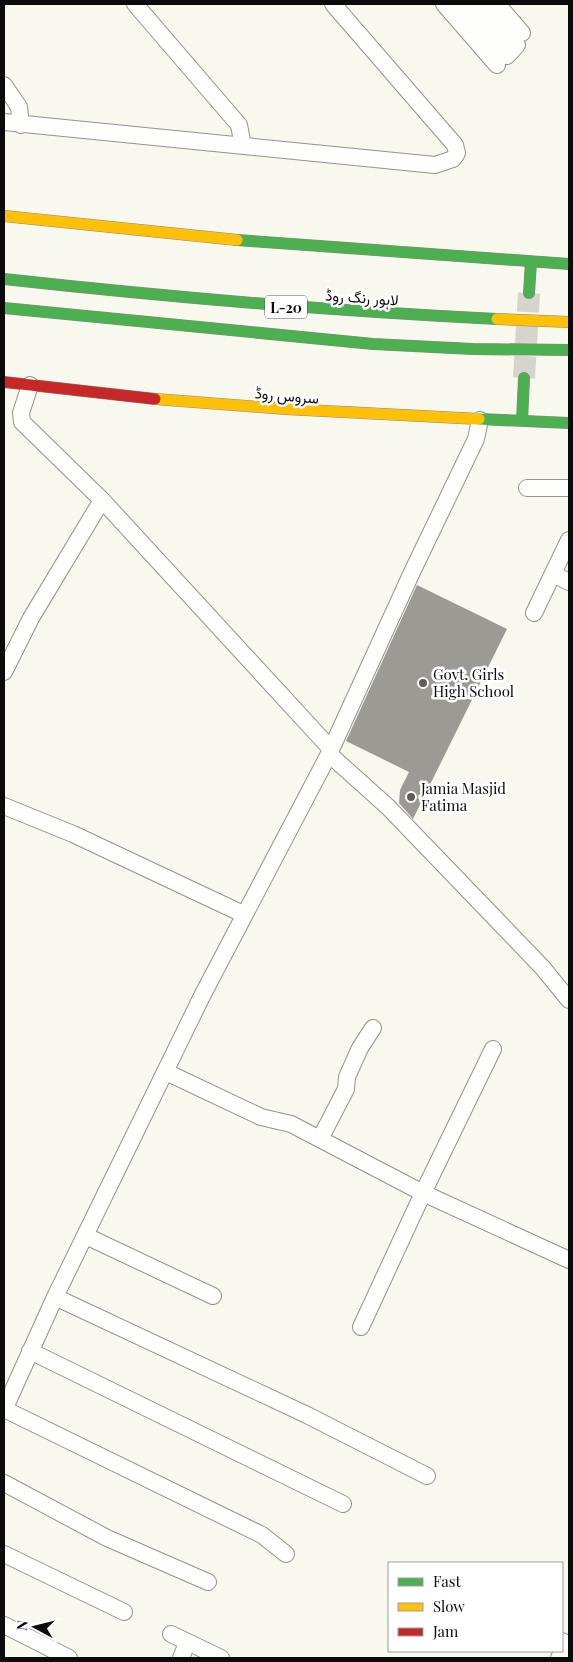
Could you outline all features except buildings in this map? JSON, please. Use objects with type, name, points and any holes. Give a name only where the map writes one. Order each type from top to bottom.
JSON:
[{"type":"main road","points":[[4,216],[253,242],[531,262],[568,260]]},
{"type":"main road","points":[[529,293],[531,262]]},
{"type":"main road","name":"لاہور رنگ روڈ","points":[[4,279],[152,296],[351,312],[569,322]]},
{"type":"main road","name":"L-20","points":[[4,308],[345,342],[569,350]]},
{"type":"main road","points":[[522,421],[524,378]]},
{"type":"main road","name":"سروس روڈ","points":[[4,382],[178,401],[328,413],[569,423]]},
{"type":"street","points":[[135,4],[240,125],[243,146]]},
{"type":"street","points":[[4,122],[435,165],[453,159],[457,153],[455,145],[333,4]]},
{"type":"street","points":[[444,4],[497,65]]},
{"type":"street","points":[[462,4],[507,56],[517,45],[481,4]]},
{"type":"street","points":[[496,4],[522,34]]},
{"type":"street","points":[[4,85],[19,107],[21,125]]},
{"type":"street","points":[[30,385],[21,413],[22,422],[102,500],[329,751],[388,807],[542,967],[569,1000]]},
{"type":"street","points":[[286,1554],[262,1535],[4,1410],[56,1297],[243,914],[329,751],[476,439],[480,420]]},
{"type":"street","points":[[527,488],[569,488]]},
{"type":"street","points":[[4,672],[31,618],[102,500]]},
{"type":"street","points":[[534,614],[569,540]]},
{"type":"street","points":[[553,574],[569,582]]},
{"type":"street","points":[[4,806],[82,838],[243,914]]},
{"type":"street","points":[[320,1139],[346,1089],[347,1078],[360,1048],[373,1028]]},
{"type":"street","points":[[361,1327],[423,1192],[493,1049]]},
{"type":"street","points":[[166,1072],[261,1116],[291,1124],[423,1192],[569,1260]]},
{"type":"street","points":[[86,1236],[213,1296]]},
{"type":"street","points":[[56,1297],[307,1415],[427,1476]]},
{"type":"street","points":[[30,1351],[343,1504]]},
{"type":"street","points":[[4,1483],[108,1538],[208,1582]]},
{"type":"street","points":[[4,1554],[124,1612]]},
{"type":"street","points":[[4,1625],[69,1658]]},
{"type":"street","points":[[171,1634],[184,1651],[221,1658]]},
{"type":"tunnel","points":[[524,378],[529,293]]},
{"type":"traffic: fast","points":[[237,240],[569,264]]},
{"type":"traffic: fast","points":[[529,293],[531,262]]},
{"type":"traffic: fast","points":[[4,279],[250,303],[497,319]]},
{"type":"traffic: fast","points":[[4,308],[373,344],[473,349],[569,350]]},
{"type":"traffic: fast","points":[[522,421],[524,378]]},
{"type":"traffic: fast","points":[[479,419],[569,423]]},
{"type":"traffic: slow","points":[[4,216],[237,240]]},
{"type":"traffic: slow","points":[[497,319],[569,322]]},
{"type":"traffic: slow","points":[[155,399],[286,409],[479,419]]},
{"type":"traffic: jam","points":[[4,382],[155,399]]},
{"type":"place","name":"Govt. Girls High School","points":[[423,683]]},
{"type":"place","name":"Jamia Masjid Fatima","points":[[411,797]]}]
